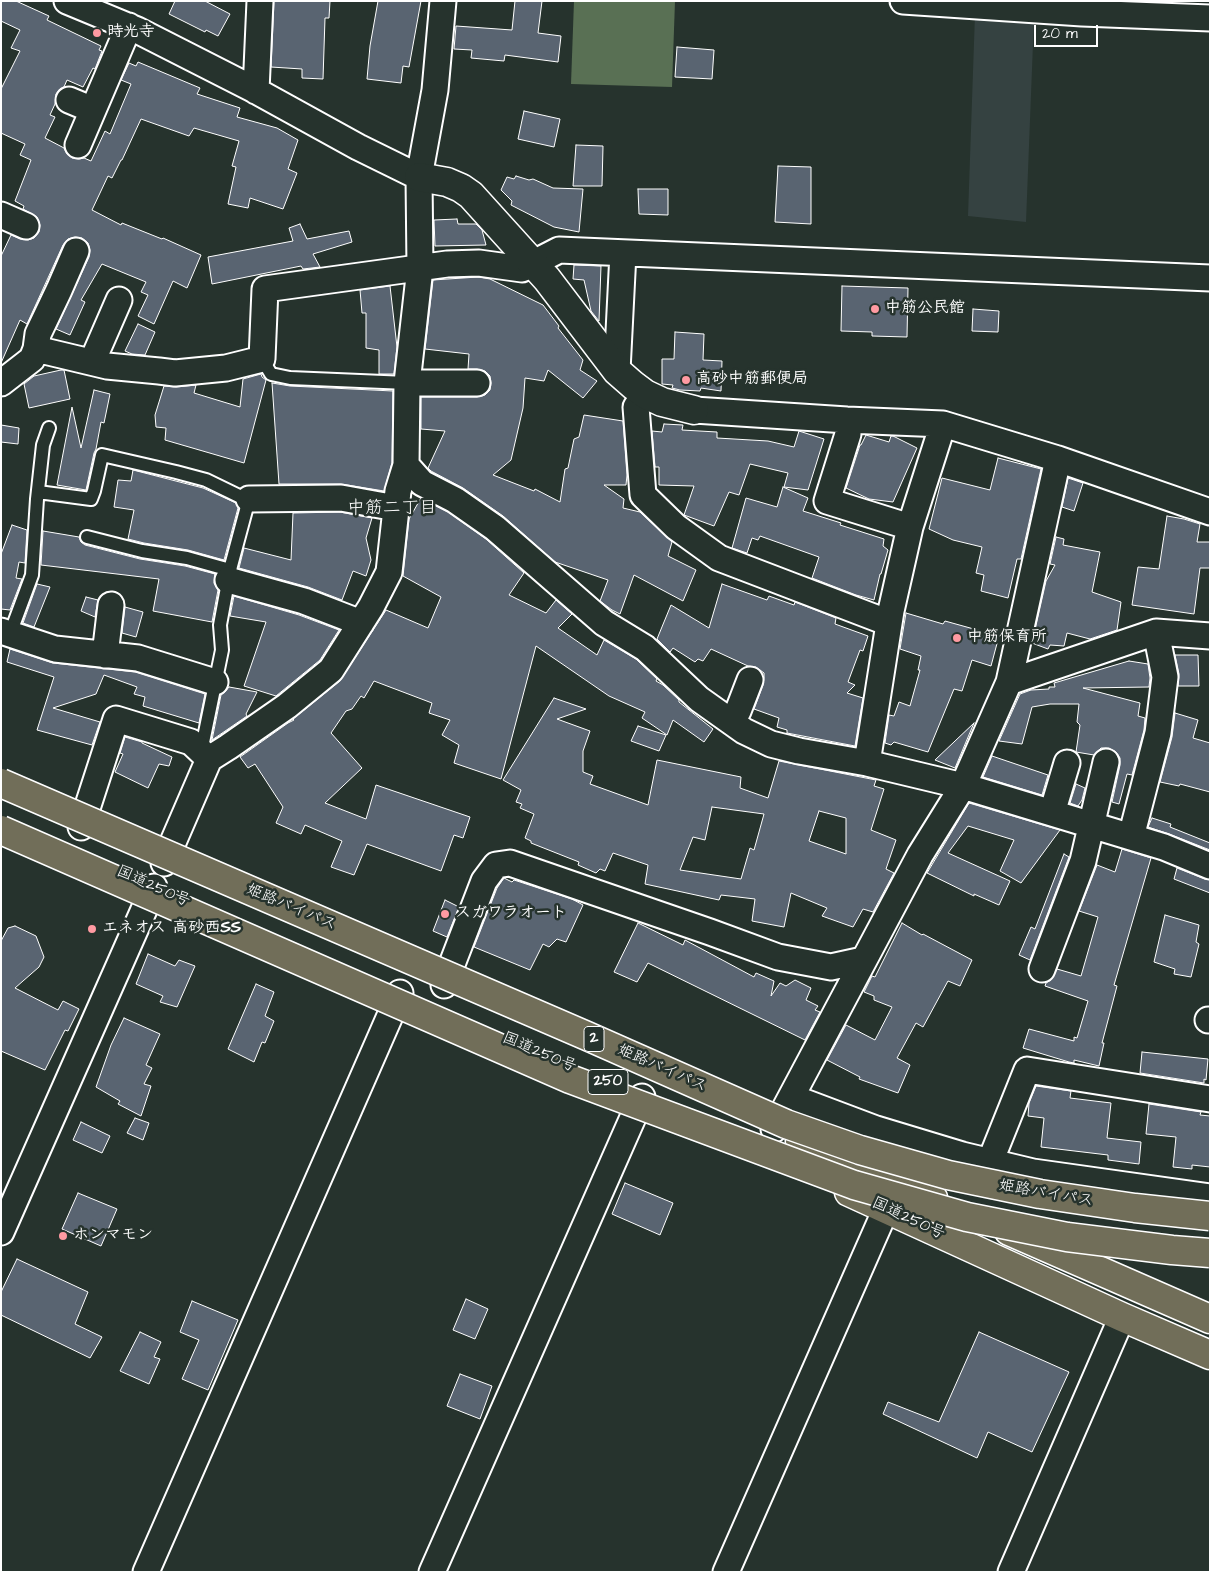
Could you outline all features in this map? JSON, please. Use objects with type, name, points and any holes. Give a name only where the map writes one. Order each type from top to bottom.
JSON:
[{"type":"highway","name":"姫路バイパス","points":[[1,783],[786,1124],[860,1150],[948,1175],[1040,1194],[1135,1208],[1210,1216]]},
{"type":"highway","name":"国道250号","points":[[1,792],[81,827],[159,875],[400,993],[642,1097],[1122,1317],[1210,1355]]},
{"type":"highway","name":"国道250号","points":[[1,819],[159,875],[444,985],[1210,1319]]},
{"type":"highway","points":[[1,830],[570,1079],[854,1185],[967,1217],[1067,1237],[1210,1253]]},
{"type":"street","points":[[67,1],[129,26],[256,91],[358,147],[419,177],[446,182],[461,188],[471,195],[548,280],[617,371],[633,386],[662,402],[694,410],[944,424],[1058,459],[1210,512]]},
{"type":"street","points":[[256,91],[260,1]]},
{"type":"street","points":[[1,1232],[159,875],[205,756],[281,710],[331,670],[371,607],[389,572],[398,491],[406,465],[407,383],[420,268],[419,177],[435,90],[443,1]]},
{"type":"street","points":[[903,1],[1082,13],[1210,18]]},
{"type":"street","points":[[78,145],[129,26]]},
{"type":"street","points":[[69,100],[93,110]]},
{"type":"street","points":[[4,207],[26,226]]},
{"type":"street","points":[[36,349],[107,366],[175,373],[226,368],[262,358],[265,289],[447,264],[479,263],[522,269],[559,250],[1210,278]]},
{"type":"street","points":[[4,377],[32,359],[36,349],[38,334],[76,251]]},
{"type":"street","points":[[617,371],[623,252]]},
{"type":"street","points":[[92,362],[119,300]]},
{"type":"street","points":[[407,383],[477,383]]},
{"type":"street","points":[[645,394],[636,408],[643,495],[676,527],[719,558],[889,623]]},
{"type":"street","points":[[847,420],[848,434],[827,501],[910,527]]},
{"type":"street","points":[[867,763],[889,623],[910,527],[944,424]]},
{"type":"street","points":[[774,1129],[920,855],[963,786],[1009,682],[1058,459]]},
{"type":"street","points":[[406,465],[422,483],[455,500],[494,528],[604,623],[645,648],[699,699],[744,731],[771,744],[867,763],[963,786],[1164,847],[1210,866]]},
{"type":"street","points":[[249,498],[341,498],[396,508]]},
{"type":"street","points":[[229,575],[361,623]]},
{"type":"street","points":[[105,654],[111,605]]},
{"type":"street","points":[[1009,682],[1156,632],[1210,636]]},
{"type":"street","points":[[1131,838],[1158,732],[1165,676],[1156,632]]},
{"type":"street","points":[[6,633],[55,649],[138,658],[216,682]]},
{"type":"street","points":[[730,720],[738,711],[750,680]]},
{"type":"street","points":[[81,827],[116,719],[191,742],[205,756]]},
{"type":"street","points":[[1042,969],[1083,861],[1106,762]]},
{"type":"street","points":[[1052,813],[1068,763]]},
{"type":"street","points":[[444,985],[484,881],[496,865],[510,863],[778,957],[831,966],[863,960]]},
{"type":"street","points":[[146,1572],[400,993]]},
{"type":"street","points":[[990,1162],[1027,1070],[1210,1100]]},
{"type":"street","points":[[432,1572],[642,1097]]},
{"type":"street","points":[[791,1097],[876,1129],[962,1156],[1033,1172],[1210,1197]]},
{"type":"street","points":[[726,1572],[886,1209]]},
{"type":"street","points":[[1011,1572],[1122,1317]]},
{"type":"lane","points":[[262,358],[271,374],[290,378],[407,383]]},
{"type":"lane","points":[[6,633],[32,576],[43,445],[49,428]]},
{"type":"lane","points":[[38,492],[91,498],[102,455],[206,480],[241,497],[249,498],[229,575],[220,626],[222,650],[205,756]]},
{"type":"lane","points":[[87,537],[142,551],[187,558],[229,575]]},
{"type":"shaded area","points":[[975,14],[1034,18],[1026,222],[968,216]]},
{"type":"green space","points":[[574,1],[675,1],[672,87],[571,84]]},
{"type":"building","points":[[1,1],[16,1],[49,16],[47,20],[101,46],[99,50],[102,51],[95,69],[93,68],[83,87],[67,80],[64,87],[56,94],[55,104],[50,115],[55,117],[45,138],[64,148],[72,158],[84,158],[91,161],[105,131],[110,134],[131,84],[121,80],[129,63],[136,66],[138,62],[200,88],[197,94],[240,108],[237,117],[277,128],[298,140],[288,169],[297,173],[283,209],[250,198],[248,208],[228,204],[236,167],[232,166],[239,141],[194,128],[189,136],[141,119],[122,160],[112,178],[108,176],[92,210],[121,225],[122,223],[163,238],[201,255],[187,288],[173,281],[154,324],[138,316],[148,295],[141,292],[146,282],[102,264],[81,300],[85,302],[70,335],[56,329],[89,257],[90,250],[88,243],[82,238],[68,239],[63,245],[27,324],[20,320],[1,363],[1,256],[11,235],[20,239],[28,240],[34,238],[39,232],[40,225],[37,217],[23,209],[24,206],[15,201],[31,160],[20,155],[25,144],[1,133],[1,89],[20,51],[11,48],[20,30],[1,21]]},
{"type":"building","points":[[175,1],[205,1],[230,14],[218,36],[206,30],[205,32],[169,14]]},
{"type":"building","points":[[274,1],[330,1],[329,18],[325,18],[323,79],[302,78],[302,69],[271,67]]},
{"type":"building","points":[[378,1],[421,1],[409,67],[403,66],[401,83],[367,79],[370,46]]},
{"type":"building","points":[[515,1],[542,1],[538,33],[561,36],[558,62],[505,55],[504,61],[471,58],[472,50],[454,49],[456,26],[512,30]]},
{"type":"building","points":[[677,47],[714,50],[712,79],[675,77]]},
{"type":"building","points":[[524,111],[560,119],[554,147],[518,139]]},
{"type":"building","points":[[576,145],[603,146],[602,186],[573,186]]},
{"type":"building","points":[[778,166],[811,167],[811,224],[775,222]]},
{"type":"building","points":[[516,176],[529,180],[533,179],[553,188],[583,189],[579,232],[554,227],[511,205],[512,201],[501,190],[507,177],[514,179]]},
{"type":"building","points":[[638,189],[668,189],[668,215],[639,214]]},
{"type":"building","points":[[457,219],[458,224],[476,224],[482,230],[486,245],[435,246],[434,220]]},
{"type":"building","points":[[300,224],[307,239],[349,231],[352,242],[313,254],[320,267],[303,269],[301,266],[212,284],[208,257],[293,241],[289,228]]},
{"type":"building","points":[[574,265],[601,266],[599,321],[591,311],[584,280],[573,279]]},
{"type":"building","points":[[478,277],[490,279],[543,305],[583,360],[580,370],[597,381],[583,398],[548,370],[544,381],[525,378],[523,408],[511,460],[493,475],[534,491],[535,489],[560,502],[565,469],[568,468],[574,439],[579,437],[584,415],[623,421],[626,485],[604,485],[624,499],[623,508],[640,512],[672,542],[668,556],[696,570],[683,601],[634,575],[620,614],[612,610],[600,601],[608,580],[555,562],[503,516],[463,488],[428,468],[445,431],[421,429],[421,397],[477,397],[485,395],[490,390],[491,383],[490,376],[485,371],[468,369],[469,354],[425,349],[433,280]]},
{"type":"building","points":[[390,286],[397,347],[394,374],[379,374],[379,350],[366,348],[366,313],[362,313],[360,290]]},
{"type":"building","name":"中筋公民館","points":[[842,286],[908,288],[907,337],[872,336],[872,332],[841,331]]},
{"type":"building","points":[[973,309],[999,311],[998,332],[972,331]]},
{"type":"building","points":[[138,324],[155,332],[145,355],[132,354],[125,351]]},
{"type":"building","points":[[675,332],[704,334],[703,360],[722,361],[721,391],[701,388],[700,391],[680,390],[672,388],[673,385],[662,384],[662,359],[674,359]]},
{"type":"building","points":[[64,370],[70,399],[29,408],[24,384],[34,376]]},
{"type":"building","points":[[261,374],[266,380],[244,463],[165,440],[166,428],[156,427],[155,415],[164,386],[196,385],[194,393],[240,407],[243,379]]},
{"type":"building","points":[[272,383],[290,386],[393,391],[392,463],[384,491],[341,484],[279,484]]},
{"type":"building","points":[[94,390],[110,394],[104,423],[101,422],[86,490],[57,485],[72,407],[81,448]]},
{"type":"building","points":[[664,424],[683,425],[682,430],[717,432],[717,438],[768,441],[794,447],[799,431],[824,439],[808,490],[784,487],[788,473],[750,464],[739,495],[729,492],[714,526],[684,515],[694,486],[659,485],[659,467],[655,467],[652,431],[662,432]]},
{"type":"building","points":[[1,425],[19,428],[18,444],[1,442]]},
{"type":"building","points":[[866,435],[889,442],[891,436],[893,436],[917,448],[893,502],[869,499],[846,488],[860,445]]},
{"type":"building","points":[[998,458],[1041,469],[1021,559],[1017,559],[1008,598],[981,591],[984,575],[976,573],[982,547],[953,540],[929,529],[942,478],[990,490]]},
{"type":"building","points":[[133,470],[203,488],[236,503],[238,508],[224,560],[188,550],[128,539],[134,510],[114,507],[118,480],[131,481]]},
{"type":"building","points":[[1068,478],[1083,483],[1074,511],[1062,507]]},
{"type":"building","points":[[783,487],[808,498],[803,511],[884,539],[883,546],[888,550],[874,600],[812,578],[819,557],[760,536],[758,540],[752,538],[747,553],[732,548],[746,498],[777,507]]},
{"type":"building","points":[[421,498],[448,512],[486,539],[524,573],[509,595],[546,613],[556,600],[572,614],[558,628],[597,655],[604,640],[636,659],[679,702],[713,729],[704,742],[673,720],[667,735],[642,718],[645,712],[609,696],[536,646],[501,779],[454,763],[459,745],[442,735],[450,720],[429,713],[432,703],[374,681],[364,698],[361,696],[352,709],[346,711],[331,733],[362,768],[325,803],[366,819],[376,785],[470,817],[463,838],[454,835],[441,871],[367,844],[354,875],[331,867],[342,841],[305,825],[301,834],[276,823],[283,807],[255,764],[248,768],[240,757],[294,720],[340,681],[386,610],[428,628],[441,597],[403,576],[409,519]]},
{"type":"building","points":[[340,512],[372,518],[366,538],[371,560],[366,576],[353,571],[342,600],[308,587],[239,568],[244,548],[291,560],[293,513]]},
{"type":"building","points":[[1167,516],[1200,524],[1197,542],[1210,542],[1210,568],[1200,568],[1194,614],[1132,605],[1138,567],[1159,569]]},
{"type":"building","points":[[12,525],[27,530],[25,563],[19,562],[16,578],[22,579],[10,610],[1,609],[1,554]]},
{"type":"building","points":[[43,531],[79,537],[85,545],[140,559],[185,566],[215,574],[214,583],[218,590],[212,622],[153,611],[159,579],[41,565]]},
{"type":"building","points":[[1056,537],[1064,539],[1063,545],[1100,552],[1092,592],[1121,602],[1117,630],[1090,639],[1067,633],[1064,646],[1050,645],[1048,649],[1032,643],[1046,581],[1055,565],[1050,564]]},
{"type":"building","points":[[37,584],[50,587],[34,627],[23,623]]},
{"type":"building","points":[[722,584],[767,600],[769,596],[794,605],[795,602],[836,618],[835,624],[868,636],[863,651],[860,650],[848,682],[855,685],[847,693],[863,698],[855,746],[787,733],[787,730],[777,727],[779,718],[754,709],[764,678],[764,673],[756,667],[748,666],[711,649],[703,661],[698,659],[695,662],[673,648],[670,652],[657,639],[671,605],[709,628]]},
{"type":"building","points":[[234,596],[299,615],[339,630],[320,660],[276,696],[244,686],[266,622],[230,616]]},
{"type":"building","points":[[86,597],[98,600],[95,617],[81,611]]},
{"type":"building","points":[[125,607],[143,612],[136,637],[122,633]]},
{"type":"building","points":[[906,613],[943,624],[945,621],[999,636],[991,666],[972,660],[962,691],[954,689],[928,752],[894,742],[891,745],[885,743],[889,715],[894,716],[899,702],[910,706],[920,670],[918,670],[921,656],[900,649]]},
{"type":"building","points":[[10,649],[53,663],[135,672],[205,694],[199,723],[143,706],[145,697],[134,694],[137,687],[104,675],[96,694],[53,708],[100,722],[92,745],[37,730],[54,677],[7,662]]},
{"type":"building","points":[[1175,655],[1198,655],[1199,686],[1178,686],[1179,674]]},
{"type":"building","points":[[1129,661],[1148,664],[1149,687],[1083,688],[1140,703],[1138,716],[1145,718],[1144,730],[1132,775],[1127,774],[1119,804],[1112,802],[1120,765],[1120,758],[1116,752],[1109,748],[1101,748],[1094,755],[1076,752],[1080,725],[1077,722],[1079,704],[1050,704],[1032,707],[1022,744],[999,741],[1020,694],[1031,690],[1049,689],[1049,687],[1055,687],[1054,683]]},
{"type":"building","points":[[229,687],[257,692],[246,714],[247,716],[212,740],[221,695]]},
{"type":"building","points":[[554,698],[586,709],[557,719],[590,731],[583,751],[583,772],[593,776],[590,784],[648,805],[657,760],[741,777],[740,788],[768,798],[779,761],[876,780],[874,786],[884,789],[871,830],[896,840],[886,869],[894,873],[873,912],[863,909],[853,927],[822,916],[827,908],[791,893],[784,927],[752,921],[755,899],[721,895],[719,900],[645,884],[648,865],[613,853],[605,871],[600,869],[596,873],[578,865],[579,862],[531,843],[531,841],[525,838],[534,814],[520,808],[522,804],[516,802],[521,790],[503,780]],"holes":[[[712,807],[764,814],[754,850],[750,848],[741,879],[680,870],[693,837],[705,840]],[[819,811],[846,818],[846,854],[809,841]]]},
{"type":"building","points":[[1175,713],[1198,720],[1193,738],[1210,743],[1210,792],[1180,784],[1179,786],[1160,782],[1172,737]]},
{"type":"building","points":[[974,723],[955,768],[935,760]]},
{"type":"building","points":[[638,726],[666,735],[659,751],[631,741]]},
{"type":"building","points":[[125,737],[142,742],[172,757],[169,766],[159,764],[148,788],[115,772],[123,754],[120,753]]},
{"type":"building","points":[[992,756],[1048,775],[1042,795],[983,777]]},
{"type":"building","points":[[1076,784],[1085,788],[1082,800],[1078,806],[1070,803]]},
{"type":"building","points":[[969,803],[1060,830],[1021,883],[1000,871],[1014,840],[968,826],[948,853],[1010,881],[999,905],[974,894],[974,896],[927,873]]},
{"type":"building","points":[[1152,818],[1171,824],[1170,827],[1210,843],[1210,850],[1148,827]]},
{"type":"building","points":[[1122,849],[1151,858],[1114,985],[1117,986],[1102,1043],[1104,1043],[1099,1066],[1074,1060],[1074,1063],[1069,1062],[1023,1048],[1029,1029],[1074,1041],[1074,1037],[1077,1038],[1088,1001],[1045,986],[1057,969],[1081,976],[1098,917],[1079,911],[1097,865],[1115,872]]},
{"type":"building","points":[[1064,854],[1069,857],[1030,960],[1019,955],[1031,927],[1035,929]]},
{"type":"building","points":[[1177,868],[1210,880],[1210,893],[1174,879]]},
{"type":"building","points":[[504,878],[572,899],[583,905],[566,942],[557,939],[549,947],[543,944],[530,970],[474,947],[497,888]]},
{"type":"building","points":[[445,900],[459,907],[447,937],[433,931]]},
{"type":"building","points":[[1165,915],[1199,925],[1196,942],[1199,944],[1191,977],[1174,974],[1175,969],[1154,962]]},
{"type":"building","points":[[638,923],[683,945],[685,940],[754,977],[756,973],[774,981],[771,996],[780,983],[786,986],[795,980],[811,988],[806,1000],[818,1006],[815,1010],[820,1012],[805,1040],[648,963],[637,982],[614,972]]},
{"type":"building","points":[[902,923],[972,960],[960,986],[948,981],[923,1027],[916,1023],[897,1058],[910,1065],[898,1093],[859,1079],[860,1077],[827,1060],[846,1025],[875,1040],[892,1007],[874,1000],[874,996],[864,992],[872,976],[875,977]]},
{"type":"building","points":[[15,926],[36,936],[44,957],[39,967],[15,988],[58,1010],[63,1001],[79,1009],[68,1031],[65,1030],[45,1070],[1,1051],[1,941],[8,928]]},
{"type":"building","points":[[148,954],[175,966],[179,960],[195,966],[177,1007],[160,1002],[163,996],[136,984]]},
{"type":"building","points":[[256,984],[274,992],[265,1016],[274,1021],[265,1043],[262,1042],[254,1062],[228,1049]]},
{"type":"building","points":[[124,1018],[160,1034],[146,1065],[152,1068],[144,1084],[151,1086],[141,1116],[118,1104],[120,1101],[96,1087],[111,1045]]},
{"type":"building","points":[[1142,1052],[1208,1059],[1206,1080],[1204,1079],[1204,1083],[1140,1073]]},
{"type":"building","points":[[1036,1086],[1071,1091],[1070,1098],[1111,1103],[1107,1138],[1141,1142],[1139,1164],[1108,1160],[1108,1155],[1041,1147],[1044,1118],[1028,1116],[1029,1103]]},
{"type":"building","points":[[1149,1104],[1201,1112],[1200,1115],[1210,1116],[1210,1167],[1192,1165],[1192,1169],[1173,1167],[1176,1137],[1146,1134]]},
{"type":"building","points":[[135,1118],[149,1123],[143,1140],[127,1133]]},
{"type":"building","points":[[81,1122],[110,1136],[102,1153],[73,1140]]},
{"type":"building","points":[[625,1183],[673,1203],[660,1235],[612,1214]]},
{"type":"building","points":[[78,1193],[117,1209],[101,1246],[62,1229]]},
{"type":"building","points":[[17,1259],[88,1292],[75,1324],[102,1337],[90,1358],[1,1315],[1,1292]]},
{"type":"building","points":[[466,1299],[488,1309],[475,1339],[453,1330]]},
{"type":"building","points":[[192,1301],[238,1320],[208,1390],[182,1379],[199,1340],[180,1332]]},
{"type":"building","points":[[140,1332],[161,1342],[154,1357],[160,1359],[149,1384],[120,1371]]},
{"type":"building","points":[[979,1332],[1069,1372],[1032,1452],[988,1432],[977,1458],[883,1414],[888,1402],[939,1422]]},
{"type":"building","points":[[460,1374],[492,1386],[480,1419],[447,1406]]},
{"type":"place","name":"時光寺","points":[[97,33]]},
{"type":"place","name":"中筋公民館","points":[[875,309]]},
{"type":"place","name":"高砂中筋郵便局","points":[[686,380]]},
{"type":"place","name":"中筋保育所","points":[[957,638]]},
{"type":"place","name":"スガワラオート","points":[[445,914]]},
{"type":"place","name":"エネオス 高砂西SS","points":[[92,929]]},
{"type":"place","name":"ホンマモン","points":[[63,1236]]},
{"type":"district","name":"中筋二丁目","points":[[392,509]]}]
